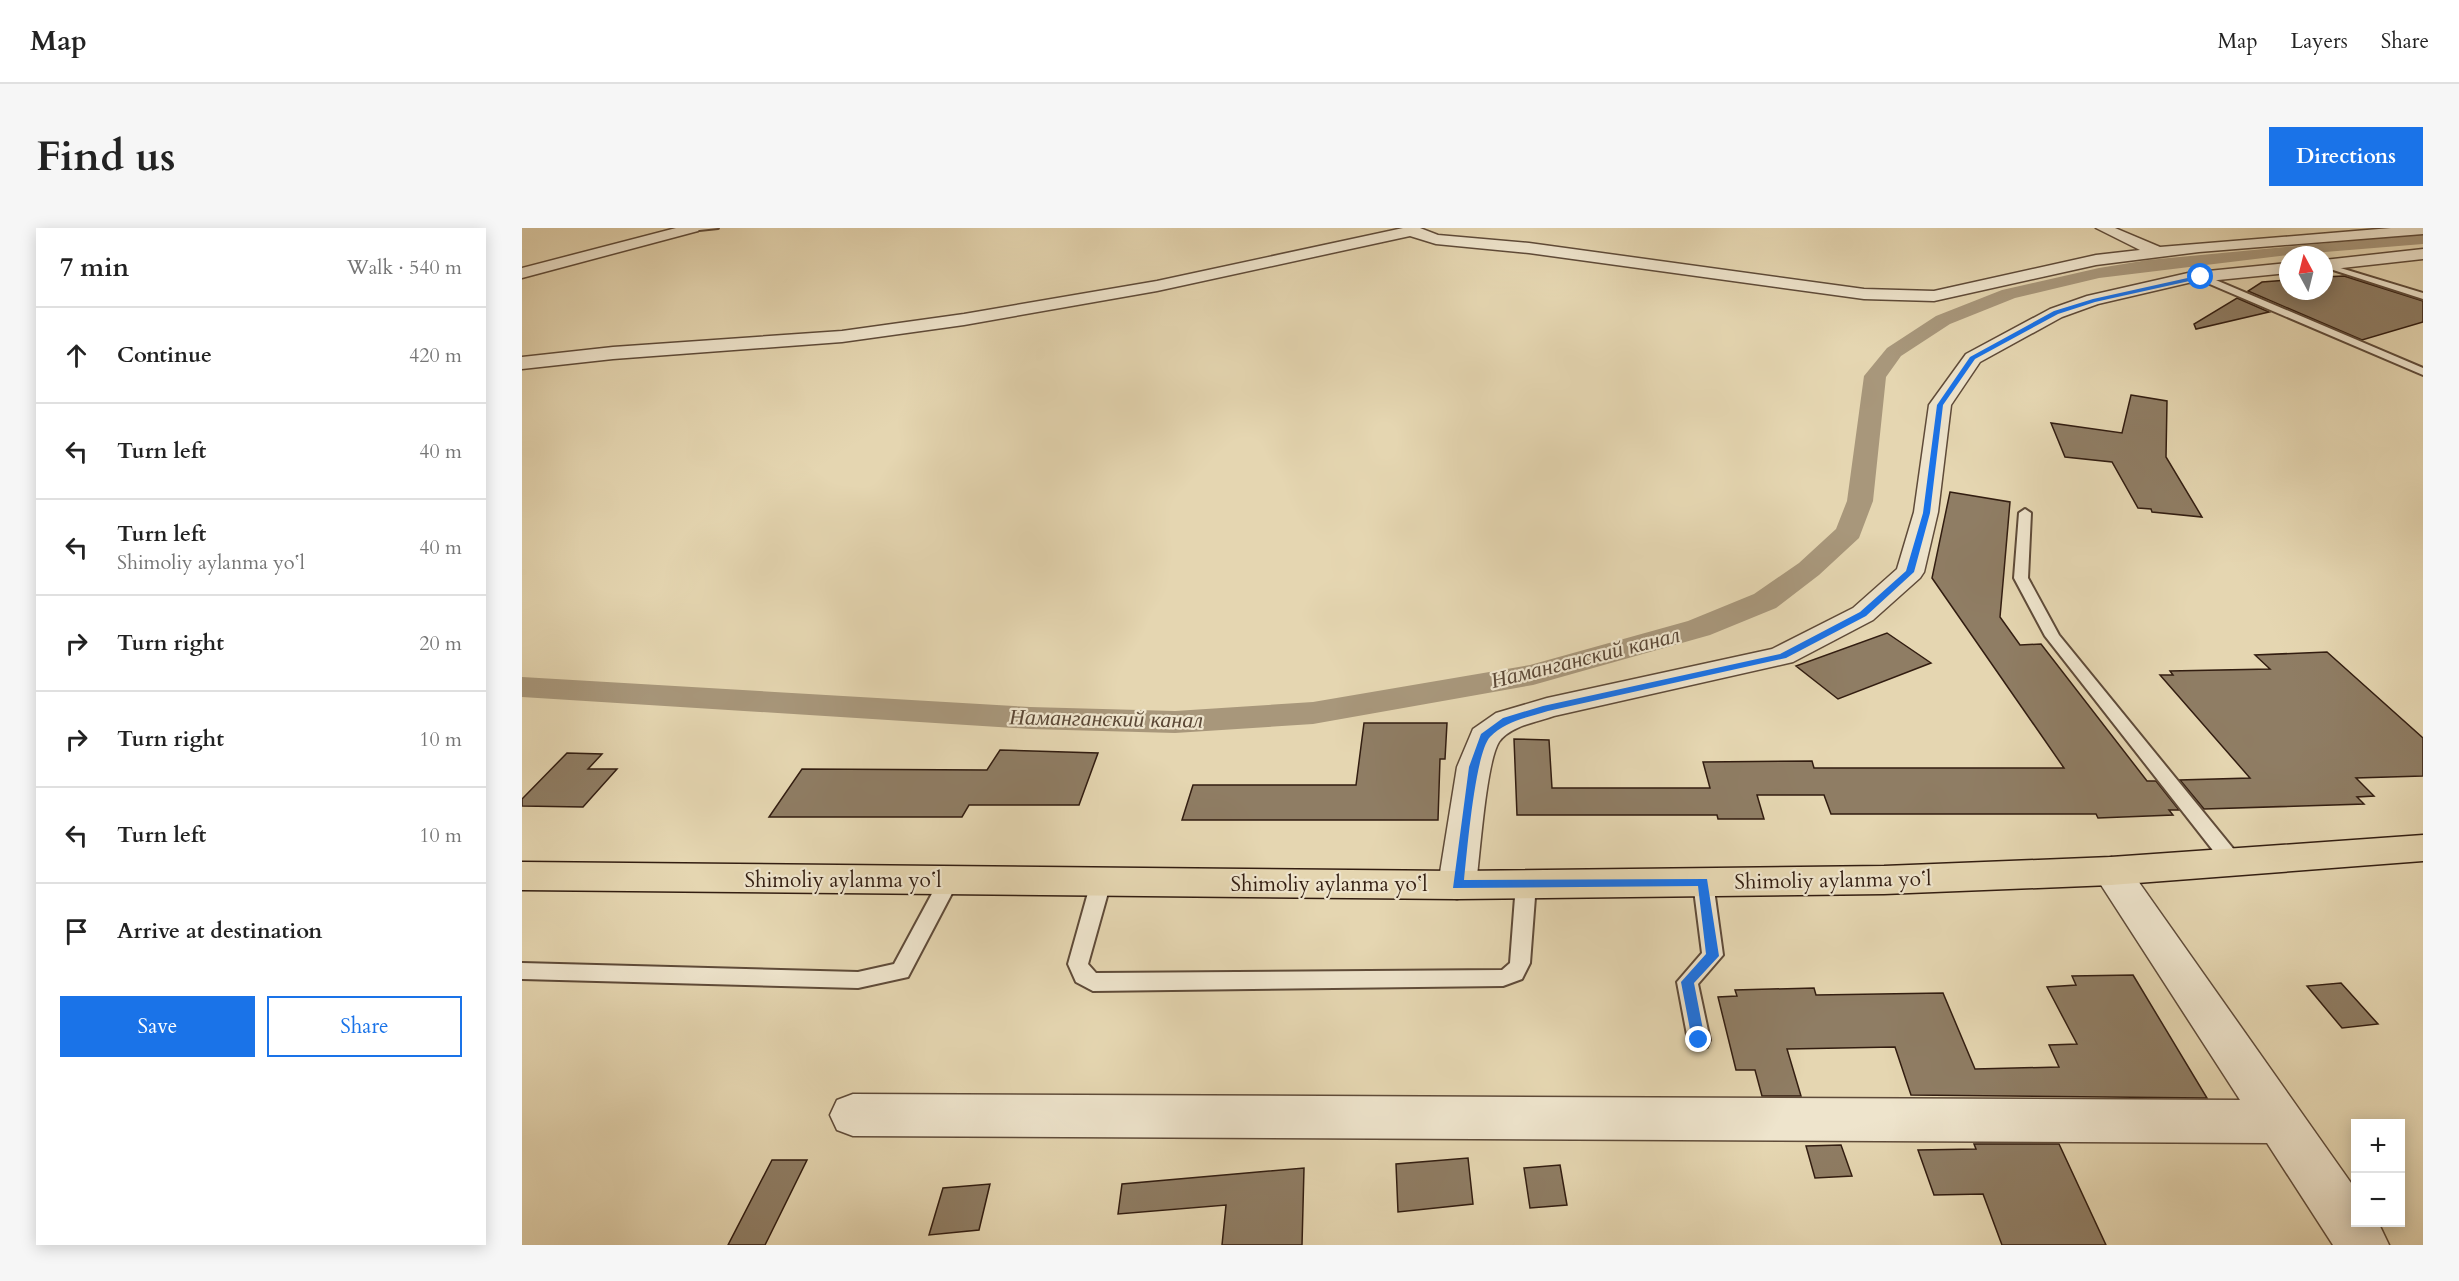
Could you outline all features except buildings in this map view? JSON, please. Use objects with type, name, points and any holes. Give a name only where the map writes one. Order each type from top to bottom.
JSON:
[{"type":"main road","name":"Shimoliy aylanma yoʻl","points":[[522,876],[1457,885],[1884,880],[2111,871],[2423,848]]},
{"type":"street","points":[[522,273],[692,228]]},
{"type":"street","points":[[2103,228],[2158,252]]},
{"type":"street","points":[[522,363],[643,349],[732,346],[885,331],[1024,310],[1193,279],[1412,230],[1436,239],[1529,249],[1864,294],[1913,297],[1934,296],[2096,260],[2158,252],[2423,230]]},
{"type":"street","points":[[2333,264],[2423,254]]},
{"type":"street","points":[[1457,885],[1474,767],[1485,736],[1507,720],[1547,708],[1782,656],[1863,614],[1910,572],[1926,513],[1940,405],[1972,358],[2056,313],[2093,300],[2201,277],[2279,269]]},
{"type":"street","points":[[2111,871],[2363,1245]]},
{"type":"street","points":[[853,1115],[2279,1122]]},
{"type":"lane","points":[[692,228],[714,228]]},
{"type":"lane","points":[[2333,268],[2423,296]]},
{"type":"lane","points":[[2201,277],[2423,372]]},
{"type":"lane","points":[[2025,513],[2021,578],[2052,636],[2233,862]]},
{"type":"lane","points":[[522,971],[858,980],[902,971],[950,880]]},
{"type":"lane","points":[[1101,882],[1078,964],[1083,976],[1093,982],[1503,978],[1515,973],[1520,963],[1526,884]]},
{"type":"lane","points":[[1699,1040],[1687,982],[1713,956],[1703,882]]},
{"type":"waterway","name":"Наманганский канал","points":[[522,687],[1030,718],[1175,722],[1313,713],[1533,675],[1699,628],[1765,601],[1809,569],[1849,532],[1860,501],[1875,376],[1894,352],[1943,320],[2009,294],[2099,273],[2148,265],[2423,239]]},
{"type":"route","points":[[1699,1040],[1687,982],[1713,956],[1703,882],[1457,885],[1474,767],[1485,736],[1507,720],[1547,708],[1782,656],[1863,614],[1910,572],[1926,513],[1940,405],[1972,358],[2056,313],[2093,300],[2201,277]]}]
